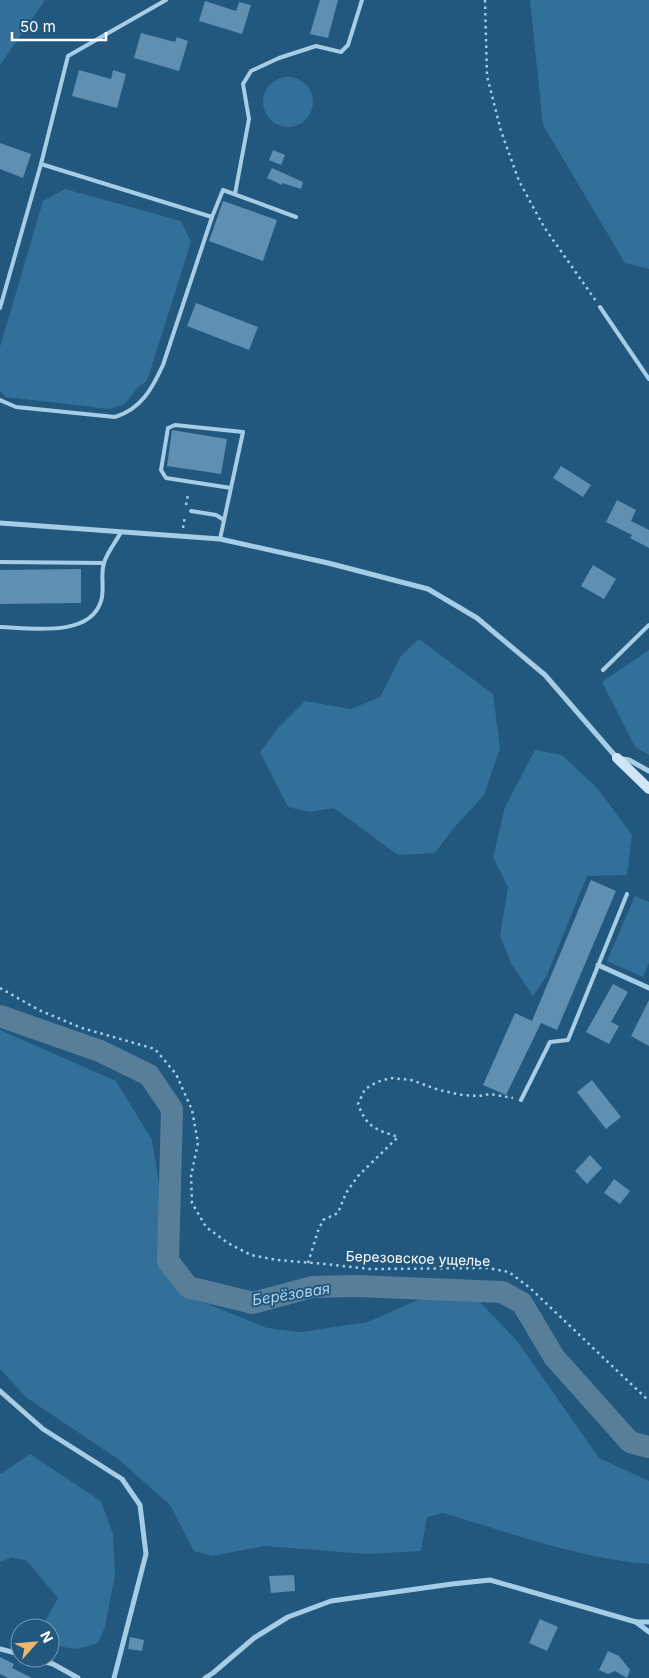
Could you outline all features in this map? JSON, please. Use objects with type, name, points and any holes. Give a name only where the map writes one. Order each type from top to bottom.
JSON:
[{"type":"street","points":[[0,523],[220,539],[328,563],[428,589],[477,618],[545,675],[617,758],[649,790]]},
{"type":"street","points":[[617,758],[629,760],[649,771]]},
{"type":"street","points":[[598,965],[649,988]]},
{"type":"street","points":[[0,1391],[42,1429],[122,1479],[140,1505],[146,1554],[114,1678]]},
{"type":"street","points":[[206,1678],[213,1676],[254,1638],[288,1617],[323,1604],[480,1581],[490,1580],[636,1622],[649,1622]]},
{"type":"street","points":[[636,1622],[649,1632]]},
{"type":"street","points":[[60,1668],[78,1678]]},
{"type":"lane","points":[[0,308],[68,56],[166,0]]},
{"type":"lane","points":[[235,194],[249,119],[243,84],[250,71],[279,58],[316,46],[341,52],[348,45],[362,0]]},
{"type":"lane","points":[[40,164],[212,217]]},
{"type":"lane","points":[[0,400],[16,407],[115,417],[125,414],[141,402],[154,385],[163,366],[212,217],[223,190],[296,216]]},
{"type":"lane","points":[[600,307],[649,378]]},
{"type":"lane","points":[[220,539],[224,520],[231,488],[243,432],[176,424],[168,428],[161,470],[166,478],[231,488]]},
{"type":"lane","points":[[191,511],[216,515],[224,520]]},
{"type":"lane","points":[[0,627],[67,628],[83,623],[95,613],[102,601],[104,563],[121,532]]},
{"type":"lane","points":[[0,562],[104,563]]},
{"type":"lane","points":[[602,670],[649,624]]},
{"type":"lane","points":[[521,1100],[550,1042],[568,1040],[627,894]]},
{"type":"path","points":[[485,0],[487,76],[501,131],[519,181],[544,228],[600,307]]},
{"type":"path","name":"Березовское ущелье","points":[[0,988],[39,1010],[82,1028],[155,1049],[176,1074],[192,1110],[198,1144],[191,1176],[192,1203],[206,1227],[228,1243],[251,1255],[277,1260],[370,1269],[488,1268],[509,1272],[530,1288],[649,1401]]},
{"type":"path","points":[[308,1263],[323,1220],[338,1213],[346,1193],[358,1176],[398,1137],[376,1128],[364,1119],[358,1104],[365,1089],[377,1082],[391,1078],[411,1080],[439,1090],[462,1095],[480,1096],[490,1094],[521,1100]]},
{"type":"shaded area","points":[[0,0],[45,0],[0,65]]},
{"type":"shaded area","points":[[530,0],[649,0],[649,269],[625,263],[543,125]]},
{"type":"shaded area","points":[[283,77],[293,77],[306,84],[313,97],[313,107],[306,120],[293,127],[283,127],[274,123],[267,116],[263,107],[263,97],[267,88],[274,81]]},
{"type":"shaded area","points":[[65,189],[181,221],[191,242],[147,381],[139,386],[125,404],[109,409],[6,397],[0,391],[0,347],[43,201]]},
{"type":"shaded area","points":[[419,639],[493,694],[500,748],[484,795],[452,830],[435,853],[398,855],[334,808],[309,812],[288,807],[260,752],[279,727],[305,701],[351,709],[380,697],[401,656]]},
{"type":"shaded area","points":[[649,650],[649,755],[635,747],[602,682]]},
{"type":"shaded area","points":[[535,750],[562,755],[598,789],[632,835],[627,875],[587,876],[547,975],[533,996],[512,965],[500,936],[508,887],[493,857],[505,807]]},
{"type":"shaded area","points":[[635,896],[649,902],[649,963],[643,977],[607,961]]},
{"type":"shaded area","points":[[0,1030],[116,1081],[152,1140],[160,1191],[159,1256],[174,1285],[188,1296],[267,1328],[301,1332],[368,1322],[429,1295],[480,1302],[517,1341],[599,1458],[649,1481],[649,1564],[623,1561],[571,1550],[443,1513],[427,1517],[421,1551],[368,1554],[264,1546],[212,1556],[194,1551],[170,1505],[118,1459],[27,1398],[0,1369]]},
{"type":"shaded area","points":[[30,1454],[101,1501],[113,1534],[115,1574],[105,1627],[98,1643],[74,1648],[60,1645],[60,1618],[47,1618],[58,1598],[27,1561],[12,1557],[0,1562],[0,1473]]},
{"type":"building","points":[[320,0],[338,0],[328,38],[310,34]]},
{"type":"building","points":[[205,1],[236,11],[239,2],[251,5],[242,34],[199,21]]},
{"type":"building","points":[[141,33],[175,42],[177,37],[188,41],[179,71],[134,58]]},
{"type":"building","points":[[79,70],[111,79],[113,70],[126,74],[117,108],[72,96]]},
{"type":"building","points":[[0,143],[31,154],[23,178],[0,169]]},
{"type":"building","points":[[273,150],[285,155],[281,165],[269,160]]},
{"type":"building","points":[[272,168],[303,182],[301,189],[282,183],[282,185],[267,178]]},
{"type":"building","points":[[223,201],[277,220],[263,261],[209,241]]},
{"type":"building","points":[[196,303],[258,327],[249,350],[187,326]]},
{"type":"building","points":[[172,430],[227,439],[221,474],[167,466]]},
{"type":"building","points":[[561,466],[591,485],[583,497],[553,478]]},
{"type":"building","points":[[617,500],[636,510],[631,521],[649,530],[649,548],[630,538],[632,535],[606,522]]},
{"type":"building","points":[[593,565],[616,579],[604,599],[581,586]]},
{"type":"building","points":[[81,569],[81,603],[0,604],[0,570]]},
{"type":"building","points":[[591,880],[616,891],[557,1030],[541,1023],[506,1095],[483,1085],[515,1013],[532,1021]]},
{"type":"building","points":[[613,984],[628,992],[611,1022],[619,1026],[609,1044],[586,1032]]},
{"type":"building","points":[[649,1000],[649,1046],[631,1036]]},
{"type":"building","points":[[592,1080],[621,1117],[606,1129],[577,1092]]},
{"type":"building","points":[[590,1155],[602,1168],[587,1184],[575,1171]]},
{"type":"building","points":[[614,1179],[630,1191],[620,1204],[604,1193]]},
{"type":"building","points":[[294,1575],[295,1591],[271,1593],[269,1576]]},
{"type":"building","points":[[540,1619],[558,1627],[547,1651],[529,1643]]},
{"type":"building","points":[[130,1637],[144,1640],[142,1651],[128,1649]]},
{"type":"building","points":[[608,1651],[619,1656],[630,1670],[627,1678],[615,1671],[608,1674],[599,1670]]},
{"type":"building","points":[[0,1657],[10,1662],[10,1668],[32,1678],[8,1678],[0,1674]]},
{"type":"waterway","name":"Берёзовая","points":[[0,1016],[100,1051],[149,1075],[172,1109],[168,1261],[188,1287],[253,1303],[312,1287],[356,1286],[502,1292],[522,1303],[554,1357],[630,1442],[649,1447]]}]
